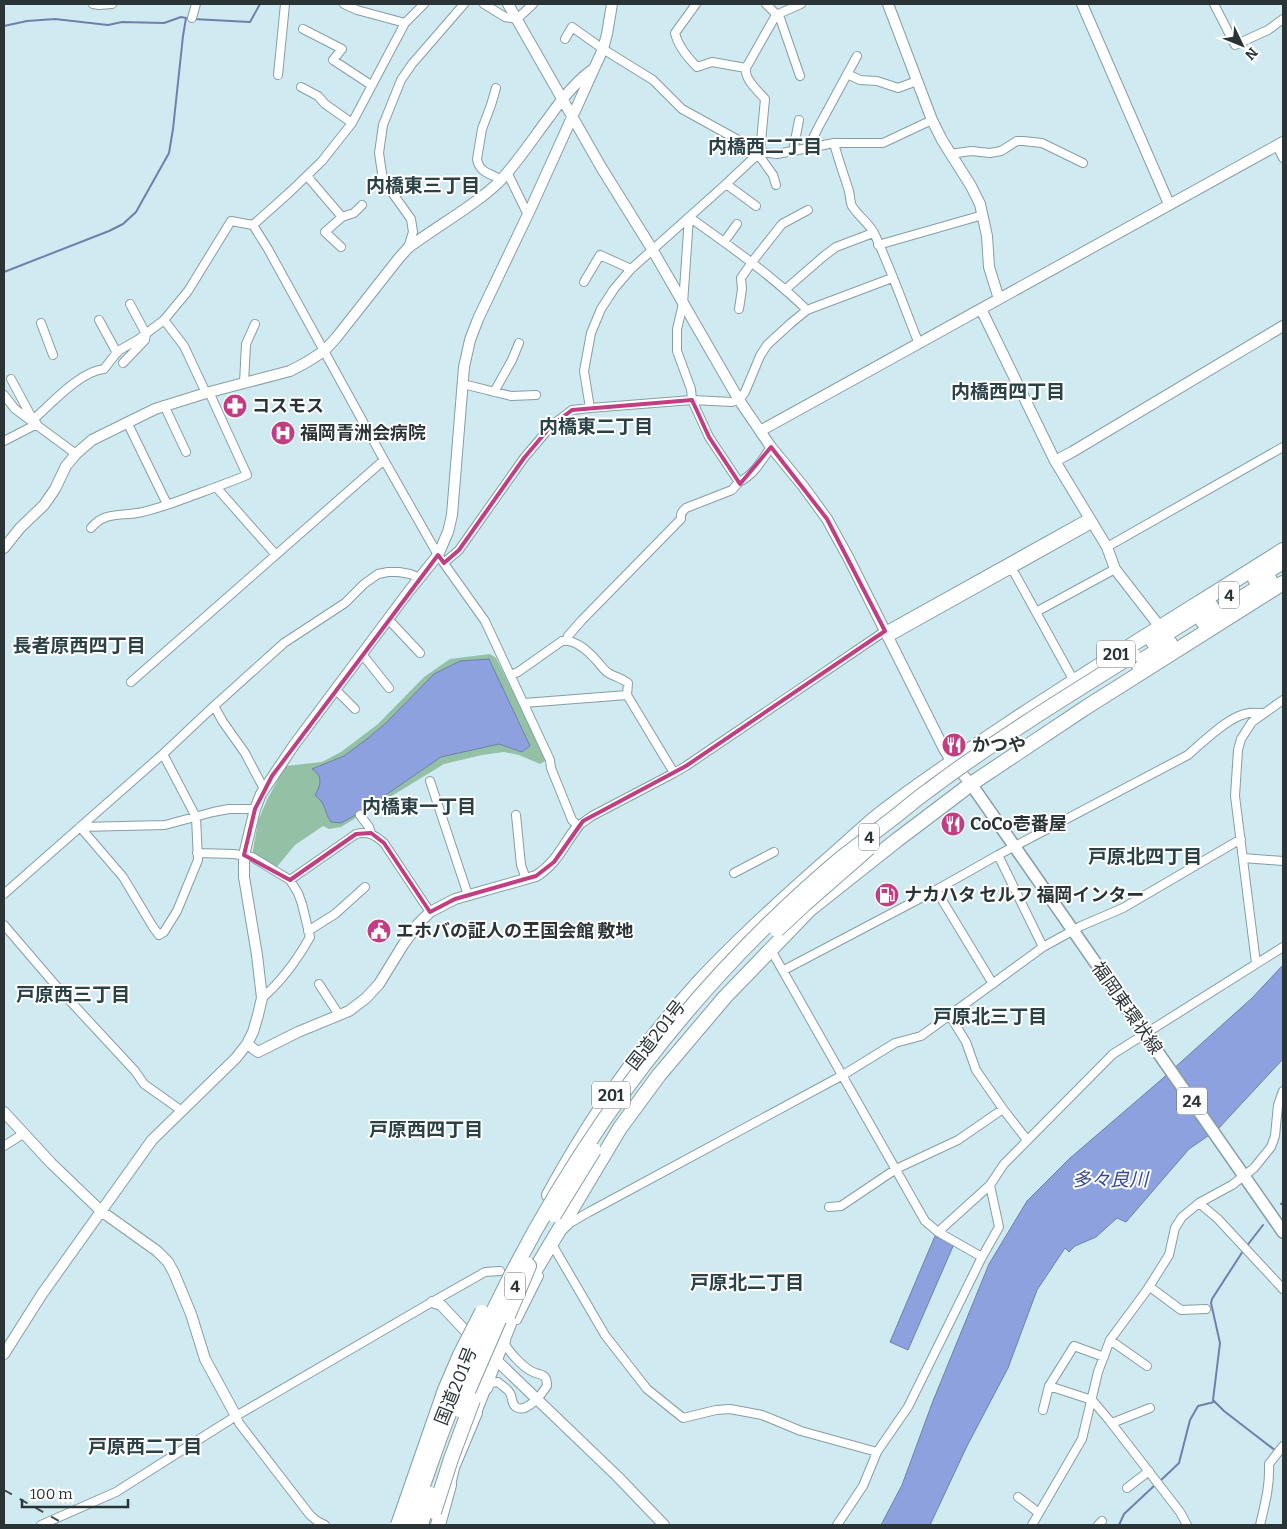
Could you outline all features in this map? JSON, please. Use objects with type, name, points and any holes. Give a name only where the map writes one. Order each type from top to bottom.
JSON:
[{"type":"highway","name":"201","points":[[952,762],[1074,681],[1283,550]]},
{"type":"highway","name":"4","points":[[421,1525],[434,1480],[461,1406],[504,1310],[549,1223],[612,1122],[651,1069],[718,992],[765,942],[846,867],[934,798],[1135,659],[1283,562]]},
{"type":"highway","name":"4","points":[[536,1227],[576,1160],[644,1064],[710,986],[800,894],[843,857],[937,784],[1026,724],[1283,572]]},
{"type":"highway","name":"201","points":[[971,784],[1085,708],[1283,583]]},
{"type":"highway","name":"国道201号","points":[[405,1525],[410,1506],[456,1381],[475,1340],[509,1270],[572,1154],[606,1102],[657,1033],[701,981],[760,921],[878,816],[952,762]]},
{"type":"highway","name":"国道201号","points":[[440,1525],[456,1459],[525,1287],[620,1128],[679,1051],[725,997],[810,909],[971,784]]},
{"type":"highway","points":[[398,1525],[445,1390],[460,1354],[502,1275],[536,1227]]},
{"type":"highway","points":[[410,1525],[459,1386],[484,1328],[536,1227]]},
{"type":"highway","points":[[430,1525],[468,1413],[495,1344],[529,1266],[527,1264]]},
{"type":"main road","name":"福岡東環状線","points":[[971,784],[1283,1232]]},
{"type":"street","points":[[93,4],[112,4]]},
{"type":"street","points":[[192,18],[196,4]]},
{"type":"street","points":[[278,75],[285,4]]},
{"type":"street","points":[[344,4],[357,10],[405,23]]},
{"type":"street","points":[[253,225],[307,176],[328,154],[352,123],[405,23],[424,4]]},
{"type":"street","points":[[408,248],[413,232],[412,219],[383,180],[379,153],[383,125],[401,80],[412,64],[464,4]]},
{"type":"street","points":[[484,4],[505,17],[517,19]]},
{"type":"street","points":[[508,4],[571,117],[652,249],[739,400],[771,447],[827,519],[952,762],[971,784]]},
{"type":"street","points":[[517,19],[533,4]]},
{"type":"street","points":[[441,559],[452,515],[464,367],[470,340],[603,49],[608,34],[612,4]]},
{"type":"street","points":[[696,4],[675,33],[684,51],[698,67],[712,62],[746,68]]},
{"type":"street","points":[[766,4],[780,18],[800,76]]},
{"type":"street","points":[[776,185],[773,175],[759,153],[765,99],[745,73],[776,15],[801,4]]},
{"type":"street","points":[[888,4],[932,120],[980,204],[989,267],[999,299]]},
{"type":"street","points":[[1082,4],[1169,204]]},
{"type":"street","points":[[1214,4],[1235,45],[1268,30],[1283,19]]},
{"type":"street","points":[[565,39],[572,27],[652,80],[682,108],[759,153],[777,154],[834,143],[883,143],[932,120]]},
{"type":"street","points":[[303,29],[342,48],[333,60],[371,85]]},
{"type":"street","points":[[811,148],[810,144],[816,132],[857,56]]},
{"type":"street","points":[[4,548],[20,528],[44,506],[66,466],[92,440],[164,405],[290,371],[324,351],[408,248],[473,202],[504,176],[562,100],[593,69]]},
{"type":"street","points":[[847,74],[860,80],[877,81],[898,88],[917,81]]},
{"type":"street","points":[[301,88],[318,96],[325,104],[352,123]]},
{"type":"street","points":[[496,88],[482,129],[477,159],[478,164],[483,170],[504,176],[528,215]]},
{"type":"street","points":[[796,151],[794,146],[799,120]]},
{"type":"street","points":[[950,154],[971,151],[990,153],[1002,151],[1017,141],[1023,141],[1042,143],[1083,163]]},
{"type":"street","points":[[834,143],[852,205],[873,233],[888,265],[919,344]]},
{"type":"street","points":[[760,431],[1280,144],[1283,158]]},
{"type":"street","points":[[590,408],[584,371],[591,333],[610,296],[631,268],[759,153]]},
{"type":"street","points":[[307,176],[342,217]]},
{"type":"street","points":[[726,184],[756,206]]},
{"type":"street","points":[[341,247],[325,232],[342,217],[354,213],[362,205]]},
{"type":"street","points":[[739,309],[742,278],[752,262],[782,224],[808,210]]},
{"type":"street","points":[[878,245],[983,215]]},
{"type":"street","points":[[689,217],[752,262],[786,289],[808,310]]},
{"type":"street","points":[[689,217],[683,304],[677,329],[677,351],[692,400],[709,437],[739,482]]},
{"type":"street","points":[[4,441],[35,422],[81,377],[97,370],[104,370],[117,353],[164,320],[188,291],[231,221],[253,225],[441,559],[485,622],[550,760],[551,768],[572,820],[578,826]]},
{"type":"street","points":[[724,242],[737,224]]},
{"type":"street","points":[[786,289],[836,247],[873,233]]},
{"type":"street","points":[[584,282],[600,255],[631,268]]},
{"type":"street","points":[[4,1354],[42,1294],[152,1140],[226,1068],[247,1044],[253,1032],[262,998],[244,877],[244,855],[255,809],[264,789],[294,745],[420,578],[441,559],[458,550],[524,458],[551,426],[572,410],[692,400],[732,402],[739,400],[745,392],[760,356],[767,345],[808,310],[892,278]]},
{"type":"street","points":[[123,364],[144,340],[146,334],[130,304]]},
{"type":"street","points":[[981,309],[1055,461],[1107,547],[1115,569],[1160,627]]},
{"type":"street","points":[[99,320],[117,353]]},
{"type":"street","points":[[92,528],[96,522],[111,515],[139,513],[247,475],[184,346],[164,320]]},
{"type":"street","points":[[41,323],[53,354]]},
{"type":"street","points":[[244,383],[246,344],[255,324]]},
{"type":"street","points":[[1055,461],[1283,326]]},
{"type":"street","points":[[494,392],[519,343]]},
{"type":"street","points":[[11,378],[35,422]]},
{"type":"street","points":[[463,384],[511,396],[536,395]]},
{"type":"street","points":[[4,395],[15,409],[76,454]]},
{"type":"street","points":[[164,405],[186,452]]},
{"type":"street","points":[[127,422],[167,504]]},
{"type":"street","points":[[566,641],[582,620],[681,519],[680,515],[686,508],[732,490],[758,466],[771,447]]},
{"type":"street","points":[[1107,547],[1283,447]]},
{"type":"street","points":[[131,682],[384,460]]},
{"type":"street","points":[[216,487],[276,555]]},
{"type":"street","points":[[247,1044],[258,1052],[298,1032],[349,1011],[366,998],[379,984],[413,931],[430,912],[455,899],[536,876],[554,862],[578,826],[592,816],[674,774],[887,634],[1090,521]]},
{"type":"street","points":[[1010,565],[1074,681]]},
{"type":"street","points":[[1036,612],[1115,569]]},
{"type":"street","points":[[4,894],[163,754],[284,643],[345,603],[364,584],[378,574],[399,572],[420,578]]},
{"type":"street","points":[[388,619],[420,654]]},
{"type":"street","points":[[510,675],[518,672],[562,641],[575,642],[606,671],[622,678],[628,684],[627,695],[674,774]]},
{"type":"street","points":[[362,654],[389,688]]},
{"type":"street","points":[[335,689],[355,709]]},
{"type":"street","points":[[524,703],[627,695]]},
{"type":"street","points":[[1256,963],[1235,796],[1238,750],[1240,739],[1252,722],[1283,700]]},
{"type":"street","points":[[214,706],[245,753],[264,789]]},
{"type":"street","points":[[784,970],[1188,754],[1210,735],[1235,718],[1245,713],[1264,713]]},
{"type":"street","points":[[80,827],[123,877],[159,935],[164,932],[177,910],[198,860],[196,817],[163,754]]},
{"type":"street","points":[[430,780],[468,895]]},
{"type":"street","points":[[80,827],[165,825],[229,809],[255,809]]},
{"type":"street","points":[[360,815],[371,833]]},
{"type":"street","points":[[516,815],[521,865],[526,879]]},
{"type":"street","points":[[290,880],[356,834],[363,832],[371,833],[384,843],[430,912]]},
{"type":"street","points":[[440,1525],[455,1468],[490,1383],[498,1382],[510,1393],[512,1403],[517,1408],[522,1409],[528,1407],[547,1386],[544,1376],[532,1371],[508,1351],[505,1344],[553,1246],[562,1231],[570,1224],[843,1075],[896,1043],[921,1036],[1043,948],[1073,931],[1123,908],[1240,839]]},
{"type":"street","points":[[734,873],[774,852]]},
{"type":"street","points":[[197,853],[252,857],[290,880],[298,892],[310,937],[276,986],[262,998]]},
{"type":"street","points":[[998,855],[1043,948]]},
{"type":"street","points":[[1243,858],[1283,861]]},
{"type":"street","points":[[308,931],[335,914],[365,887]]},
{"type":"street","points":[[936,890],[993,984]]},
{"type":"street","points":[[4,925],[58,988],[135,1071],[144,1084],[182,1111]]},
{"type":"street","points":[[938,1232],[990,1185],[1004,1164],[1113,1054],[1283,947]]},
{"type":"street","points":[[771,950],[925,1221],[938,1232],[982,1257]]},
{"type":"street","points":[[319,984],[339,1015]]},
{"type":"street","points":[[950,1016],[966,1042],[976,1070],[1027,1140]]},
{"type":"street","points":[[1032,1525],[1082,1439],[1098,1372],[1110,1340],[1150,1287],[1169,1255],[1175,1228],[1182,1217],[1199,1203],[1232,1185],[1244,1176],[1254,1168],[1271,1148],[1275,1136],[1278,1105],[1283,1091]]},
{"type":"street","points":[[829,1207],[841,1206],[896,1169],[958,1140],[1003,1109]]},
{"type":"street","points":[[4,1112],[51,1163],[101,1212],[157,1251],[168,1262],[191,1314],[205,1359],[239,1422],[310,1515],[324,1525]]},
{"type":"street","points":[[4,1146],[23,1134]]},
{"type":"street","points":[[837,1525],[863,1486],[877,1452],[908,1406],[982,1257],[999,1227],[990,1185]]},
{"type":"street","points":[[1199,1203],[1218,1219],[1283,1289]]},
{"type":"street","points":[[553,1246],[605,1335],[647,1389],[684,1418],[716,1410],[738,1410],[762,1415],[801,1431],[877,1452]]},
{"type":"street","points":[[41,1525],[116,1492],[236,1416],[432,1302],[485,1272],[500,1271]]},
{"type":"street","points":[[1150,1287],[1181,1310],[1206,1309]]},
{"type":"street","points":[[432,1302],[441,1305],[618,1477],[664,1525]]},
{"type":"street","points":[[1110,1340],[1147,1366]]},
{"type":"street","points":[[1043,1410],[1049,1386],[1074,1346],[1104,1357]]},
{"type":"street","points":[[1049,1386],[1092,1400],[1149,1471],[1188,1525]]},
{"type":"street","points":[[1112,1423],[1150,1408]]},
{"type":"street","points":[[1260,1525],[1268,1496],[1269,1464],[1283,1446]]},
{"type":"street","points":[[1126,1488],[1149,1471]]},
{"type":"street","points":[[1018,1497],[1039,1513]]},
{"type":"highlighted area","points":[[692,400],[709,437],[740,484],[771,447],[827,519],[885,631],[686,766],[583,821],[554,862],[536,876],[455,899],[430,912],[384,843],[371,833],[356,834],[290,880],[244,855],[255,809],[272,776],[438,555],[444,563],[459,550],[524,458],[551,426],[572,410]]},
{"type":"green space","points":[[490,654],[496,658],[547,760],[540,764],[519,755],[504,752],[444,764],[341,827],[329,829],[323,826],[295,845],[276,868],[253,854],[258,821],[285,766],[322,762],[341,752],[378,724],[424,677],[450,659]]},
{"type":"water","points":[[489,659],[530,746],[522,752],[499,744],[441,757],[361,812],[341,823],[331,822],[324,805],[315,795],[320,781],[316,772],[312,769],[344,756],[367,739],[386,723],[434,674],[460,661]]},
{"type":"water","name":"多々良川","points":[[1283,965],[1283,1059],[1218,1129],[1189,1149],[1126,1222],[1117,1218],[1096,1237],[1075,1246],[1069,1252],[1065,1248],[1037,1290],[1008,1368],[967,1446],[930,1525],[881,1525],[902,1485],[933,1401],[989,1264],[1027,1201],[1069,1159],[1252,998]]},
{"type":"water","points":[[935,1236],[954,1244],[908,1350],[890,1342]]},
{"type":"waterway","points":[[193,19],[250,22],[260,4]]},
{"type":"waterway","points":[[4,26],[27,21],[55,19],[108,25],[122,22],[164,23],[181,17],[186,18]]},
{"type":"waterway","points":[[4,272],[109,231],[123,224],[136,212],[169,153],[186,18]]},
{"type":"waterway","points":[[1246,1247],[1263,1225]]},
{"type":"waterway","points":[[1243,1251],[1211,1303],[1220,1343],[1213,1400],[1224,1411],[1276,1451]]},
{"type":"waterway","points":[[1159,1482],[1179,1463],[1190,1420],[1198,1406],[1214,1402]]},
{"type":"waterway","points":[[1119,1525],[1124,1514],[1155,1485]]},
{"type":"railway","points":[[4,1490],[66,1525]]},
{"type":"place","name":"コスモス","points":[[235,406]]},
{"type":"place","name":"福岡青洲会病院","points":[[283,433]]},
{"type":"place","name":"かつや","points":[[954,745]]},
{"type":"place","name":"CoCo壱番屋","points":[[953,824]]},
{"type":"place","name":"ナカハタ セルフ 福岡インター","points":[[887,895]]},
{"type":"place","name":"エホバの証人の王国会館 敷地","points":[[379,931]]},
{"type":"district","name":"内橋西二丁目","points":[[765,146]]},
{"type":"district","name":"内橋東三丁目","points":[[423,185]]},
{"type":"district","name":"内橋西四丁目","points":[[1008,391]]},
{"type":"district","name":"内橋東二丁目","points":[[596,426]]},
{"type":"district","name":"長者原西四丁目","points":[[79,645]]},
{"type":"district","name":"内橋東一丁目","points":[[419,806]]},
{"type":"district","name":"戸原北四丁目","points":[[1145,856]]},
{"type":"district","name":"戸原西三丁目","points":[[73,994]]},
{"type":"district","name":"戸原北三丁目","points":[[990,1016]]},
{"type":"district","name":"戸原西四丁目","points":[[426,1129]]},
{"type":"district","name":"戸原北二丁目","points":[[747,1282]]},
{"type":"district","name":"戸原西二丁目","points":[[145,1446]]}]
